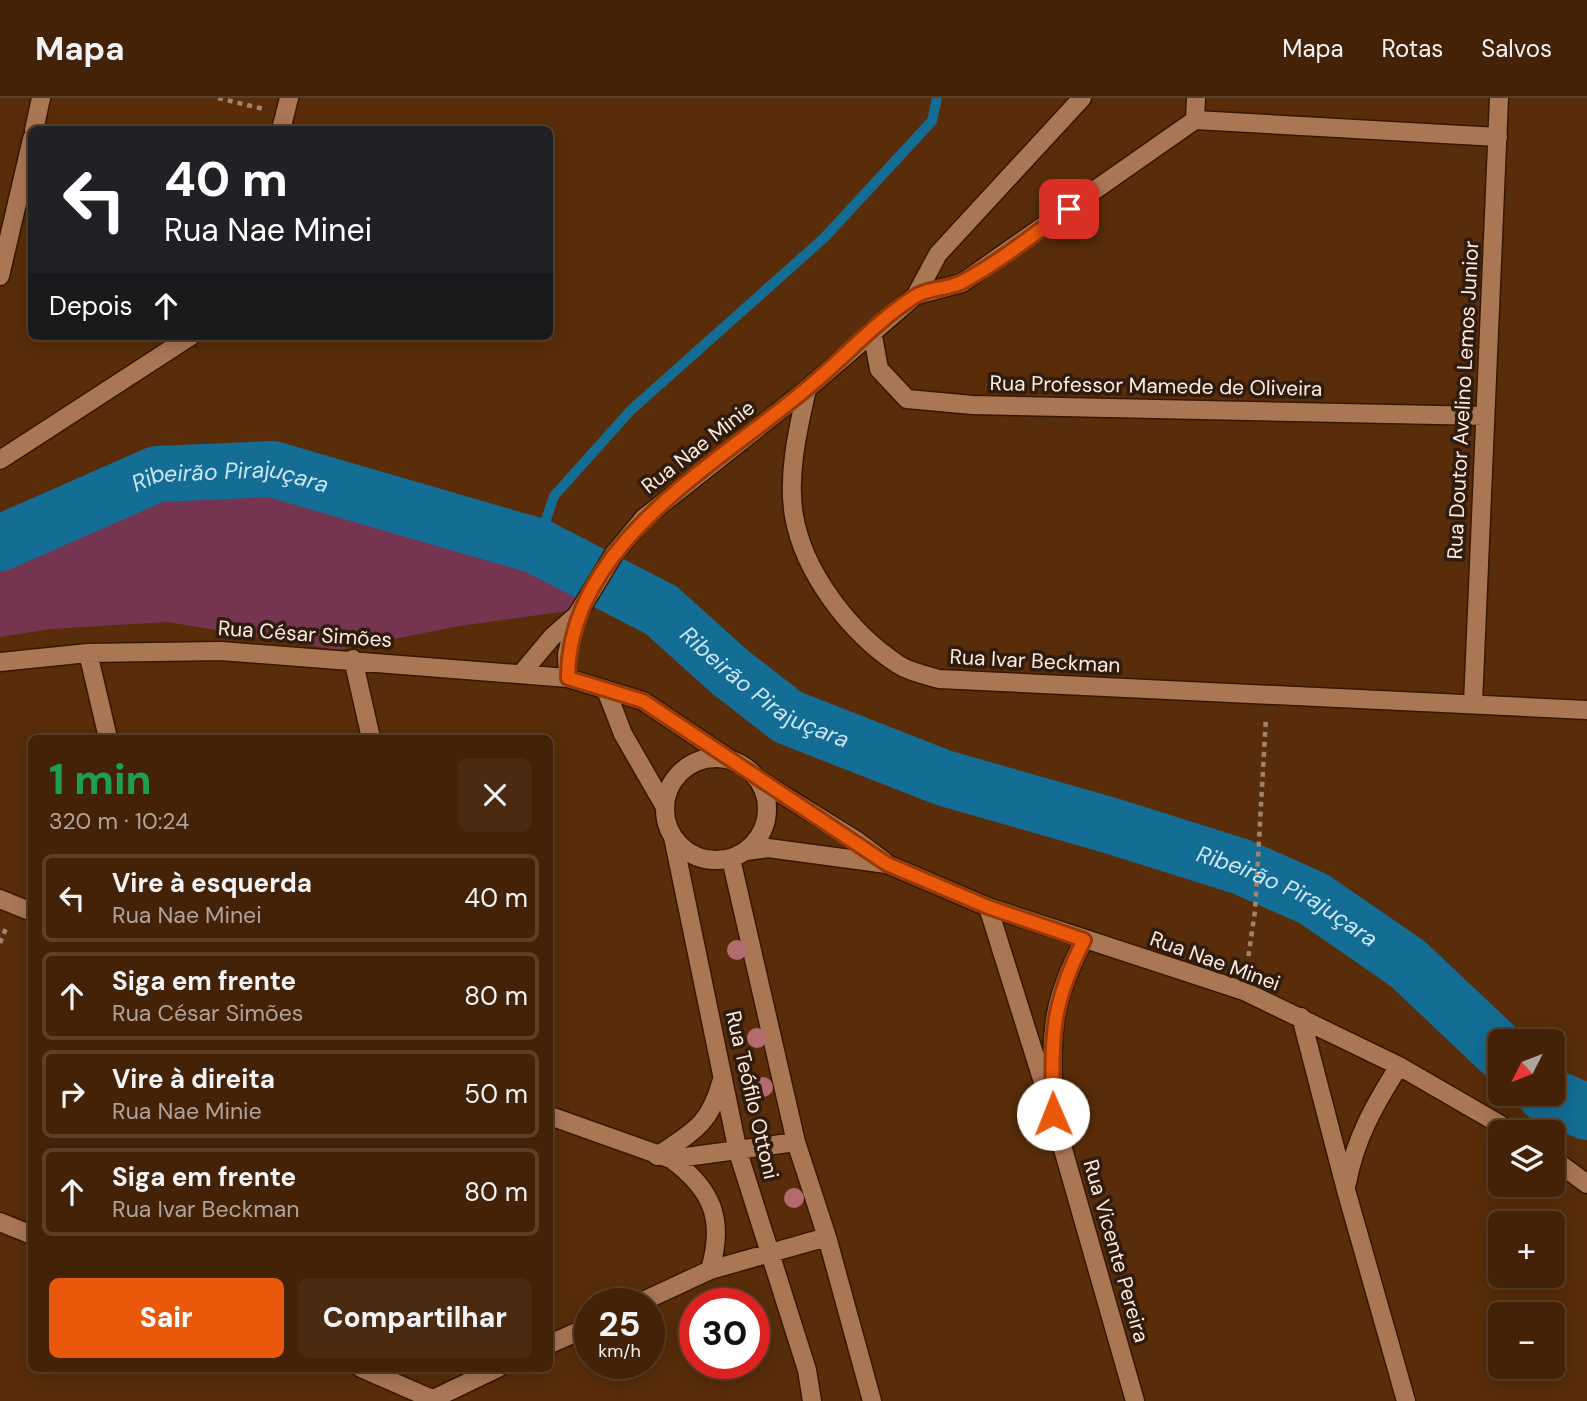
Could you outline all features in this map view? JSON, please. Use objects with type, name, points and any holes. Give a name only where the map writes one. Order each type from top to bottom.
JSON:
[{"type":"street","points":[[35,126],[41,98]]},
{"type":"street","points":[[807,389],[916,295],[938,254],[1082,98]]},
{"type":"street","points":[[1195,120],[1196,98]]},
{"type":"street","name":"Rua Doutor Avelino Lemos Junior","points":[[1473,704],[1499,98]]},
{"type":"street","points":[[916,295],[962,283],[1195,120],[1499,137]]},
{"type":"street","points":[[0,276],[28,156]]},
{"type":"street","name":"Rua Professor Mamede de Oliveira","points":[[872,331],[878,369],[907,399],[973,405],[1485,416]]},
{"type":"street","points":[[0,460],[185,340]]},
{"type":"street","name":"Rua Nae Minie","points":[[568,678],[567,654],[579,612],[614,554],[644,518],[807,389]]},
{"type":"street","name":"Rua Ivar Beckman","points":[[807,389],[795,441],[793,513],[802,549],[827,592],[871,644],[901,667],[939,679],[1587,710]]},
{"type":"street","name":"Rua Nae Minie","points":[[521,674],[552,637],[579,612]]},
{"type":"street","name":"Rua César Simões","points":[[0,662],[88,653],[220,651],[353,659],[568,678],[643,701],[734,762]]},
{"type":"street","points":[[88,653],[107,735]]},
{"type":"street","points":[[353,659],[370,735]]},
{"type":"street","points":[[606,690],[623,734],[665,807]]},
{"type":"street","points":[[710,759],[734,762],[756,778],[764,793],[766,816],[758,839],[738,855],[713,861],[697,857],[683,849],[673,837],[666,822],[668,791],[688,766],[710,759]]},
{"type":"street","name":"Rua Nae Minei","points":[[756,778],[857,841],[887,864],[988,907],[1244,991],[1399,1066],[1492,1120]]},
{"type":"street","name":"Rua Teófilo Ottoni","points":[[673,837],[737,1152],[771,1250],[807,1370],[812,1401]]},
{"type":"street","name":"Rua Nae Minei","points":[[738,855],[768,848],[887,864]]},
{"type":"street","name":"Rua Teófilo Ottoni","points":[[738,855],[796,1142],[827,1237],[872,1401]]},
{"type":"street","points":[[0,900],[28,910]]},
{"type":"street","name":"Rua Vicente Pereira","points":[[988,907],[1053,1114],[1135,1401]]},
{"type":"street","name":"Rua Vicente Pereira","points":[[1053,1114],[1051,1033],[1067,973],[1084,940]]},
{"type":"street","points":[[1301,1017],[1346,1190],[1406,1401]]},
{"type":"street","points":[[1346,1190],[1352,1154],[1366,1121],[1399,1066]]},
{"type":"street","points":[[664,1158],[702,1126],[714,1108],[723,1080]]},
{"type":"street","points":[[553,1117],[664,1158],[691,1174],[707,1193],[716,1232],[710,1270]]},
{"type":"street","points":[[664,1158],[737,1152],[796,1142]]},
{"type":"street","points":[[1565,1168],[1587,1184]]},
{"type":"street","points":[[0,1222],[28,1233]]},
{"type":"street","points":[[665,1291],[710,1270],[771,1250],[827,1237]]},
{"type":"street","points":[[553,1343],[574,1333]]},
{"type":"street","points":[[370,1372],[430,1400],[490,1372]]},
{"type":"path","points":[[218,98],[285,114]]},
{"type":"path","points":[[1244,991],[1255,911],[1265,781],[1267,695]]},
{"type":"shaded area","points":[[323,483],[501,550],[581,569],[574,610],[459,626],[338,650],[167,622],[50,629],[0,637],[0,545],[116,507],[175,493]]},
{"type":"waterway","points":[[537,546],[554,496],[631,410],[824,238],[932,121],[937,98]]},
{"type":"waterway","name":"Ribeirão Pirajuçara","points":[[0,543],[157,474],[272,469],[537,546],[661,610],[730,672],[788,717],[944,778],[1242,867],[1314,899],[1408,964],[1488,1040]]},
{"type":"waterway","name":"Ribeirão Pirajuçara","points":[[1565,1103],[1587,1112]]},
{"type":"route","points":[[1053,1114],[1051,1033],[1067,973],[1084,940],[988,907],[887,864],[857,841],[756,778],[746,768],[643,701],[568,678],[567,654],[577,615],[614,554],[644,518],[807,389],[916,295],[962,283],[1069,209]]}]
